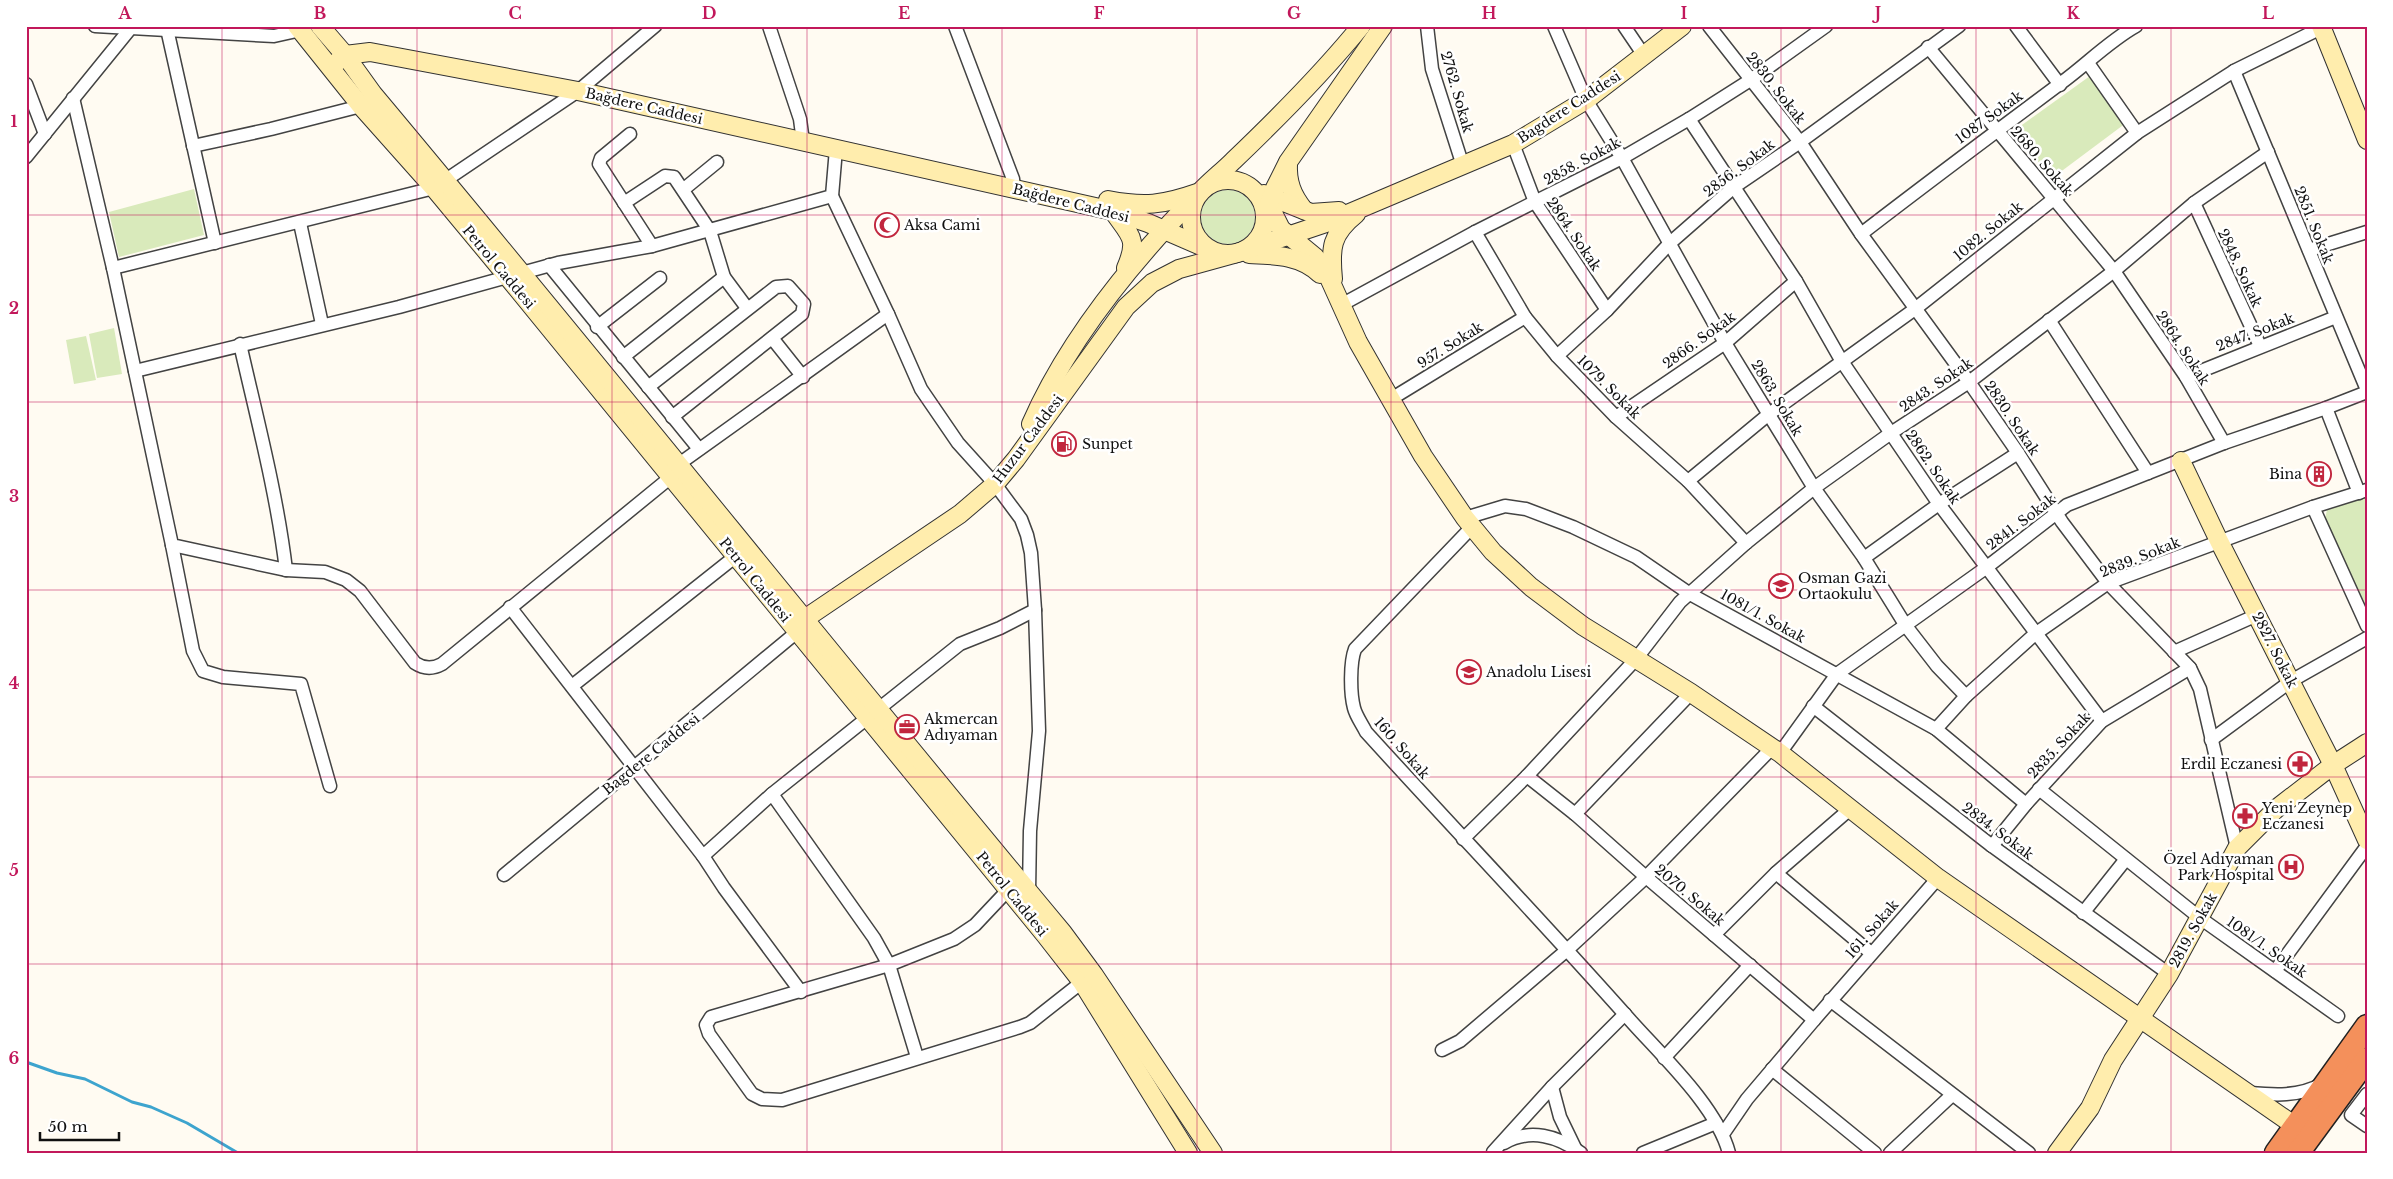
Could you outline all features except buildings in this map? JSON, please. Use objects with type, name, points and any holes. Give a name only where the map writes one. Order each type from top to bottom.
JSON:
[{"type":"highway","points":[[2276,1153],[2367,1026]]},
{"type":"highway","points":[[2298,1153],[2367,1059]]},
{"type":"main road","points":[[320,26],[345,55],[440,185]]},
{"type":"main road","points":[[1016,459],[1044,394],[1083,333],[1121,281],[1200,192],[1325,69],[1361,26]]},
{"type":"main road","points":[[1237,254],[1256,242],[1263,230],[1272,197],[1288,162],[1383,26]]},
{"type":"main road","name":"Bagdere Caddesi","points":[[1364,207],[1513,144],[1586,100],[1682,26]]},
{"type":"main road","points":[[2321,27],[2367,140]]},
{"type":"main road","name":"Petrol Caddesi","points":[[302,28],[361,106],[440,185],[514,274],[675,470],[736,556],[800,626],[872,714],[1008,890],[1082,982],[1188,1153]]},
{"type":"main road","name":"Bağdere Caddesi","points":[[345,55],[370,52],[578,91],[959,176],[1143,205],[1170,202],[1200,192]]},
{"type":"main road","points":[[330,67],[345,55]]},
{"type":"main road","points":[[1288,162],[1290,187],[1304,210]]},
{"type":"main road","points":[[1338,299],[1317,271],[1300,260],[1286,257],[1222,254],[1208,249],[1198,239],[1190,219],[1193,204],[1200,192],[1212,183],[1226,180],[1241,182],[1304,210],[1320,214],[1364,207]]},
{"type":"main road","name":"Bağdere Caddesi","points":[[1014,184],[1113,211],[1165,230],[1208,249]]},
{"type":"main road","points":[[1254,189],[1262,201],[1266,215]]},
{"type":"main road","points":[[1272,197],[1276,220],[1289,236],[1322,264],[1358,342],[1423,456],[1468,523],[1493,552],[1531,587],[1583,626],[1691,693],[1776,751],[1938,878],[2295,1126]]},
{"type":"main road","points":[[1237,254],[1364,207]]},
{"type":"main road","points":[[1338,299],[1331,258],[1332,246],[1342,226],[1364,207]]},
{"type":"main road","points":[[1113,211],[1134,244],[1133,252],[1121,281]]},
{"type":"main road","name":"Huzur Caddesi","points":[[800,626],[960,514],[995,484],[1016,459],[1126,307],[1140,292],[1156,280],[1175,271],[1237,254]]},
{"type":"main road","name":"2827. Sokak","points":[[2181,461],[2219,541],[2333,765],[2367,840]]},
{"type":"main road","points":[[675,470],[800,626]]},
{"type":"main road","points":[[872,714],[1029,892],[1094,975],[1213,1153]]},
{"type":"main road","name":"2819. Sokak","points":[[2057,1153],[2090,1108],[2113,1060],[2169,974],[2238,848],[2276,809],[2333,765],[2365,747]]},
{"type":"street","points":[[95,26],[274,36],[302,28]]},
{"type":"street","points":[[113,268],[300,223],[440,185],[578,91],[655,26]]},
{"type":"street","points":[[769,26],[800,119],[803,142]]},
{"type":"street","points":[[955,26],[1014,184]]},
{"type":"street","name":"2762. Sokak","points":[[1427,26],[1432,69],[1463,166]]},
{"type":"street","name":"2863. Sokak","points":[[1554,26],[1586,100],[1622,158],[1725,342],[1814,488],[1864,558],[1906,626],[1937,666],[1966,696]]},
{"type":"street","points":[[1624,26],[1644,57]]},
{"type":"street","name":"2830. Sokak","points":[[1709,26],[1800,142],[1861,234],[1969,382],[2057,513],[2108,583],[2190,668],[2200,689],[2210,740],[2238,848]]},
{"type":"street","name":"2858. Sokak","points":[[1338,299],[1622,158],[1690,119],[1752,79],[1826,26]]},
{"type":"street","name":"2856. Sokak","points":[[1557,356],[1607,310],[1670,243],[1734,187],[1800,142],[1959,26]]},
{"type":"street","points":[[2016,26],[2060,84]]},
{"type":"street","name":"1087 Sokak","points":[[1861,234],[1996,130],[2088,63],[2121,30],[2136,26]]},
{"type":"street","name":"1082. Sokak","points":[[1688,481],[1769,414],[1915,308],[2137,133],[2234,71],[2321,27]]},
{"type":"street","points":[[26,157],[130,29]]},
{"type":"street","points":[[167,29],[215,243]]},
{"type":"street","name":"2680. Sokak","points":[[1928,47],[2114,271]]},
{"type":"street","points":[[2088,63],[2137,133]]},
{"type":"street","name":"2851. Sokak","points":[[2234,71],[2367,391]]},
{"type":"street","points":[[26,84],[45,134]]},
{"type":"street","points":[[73,98],[113,268],[193,651],[203,671],[223,677],[301,684],[330,786]]},
{"type":"street","points":[[193,146],[271,129],[361,106]]},
{"type":"street","name":"2862. Sokak","points":[[1690,119],[1796,281],[1842,360],[1939,504],[2102,720]]},
{"type":"street","points":[[630,134],[601,158],[599,162],[652,246]]},
{"type":"street","name":"2864. Sokak","points":[[1513,144],[1535,202],[1607,310]]},
{"type":"street","points":[[836,149],[832,196],[921,389],[932,408],[958,442],[995,484],[1021,519],[1027,535],[1031,552],[1035,610],[1039,731],[1030,831],[1029,892]]},
{"type":"street","name":"2843. Sokak","points":[[1463,839],[1527,776],[1636,659],[1680,602],[1746,542],[1814,488],[1891,433],[1969,382],[2114,271],[2194,203],[2268,152]]},
{"type":"street","points":[[684,189],[718,162]]},
{"type":"street","points":[[624,203],[667,176],[674,177],[684,189],[710,231],[724,277],[747,308]]},
{"type":"street","points":[[135,371],[399,306],[548,265],[652,246],[832,196]]},
{"type":"street","name":"2848. Sokak","points":[[2194,203],[2260,346]]},
{"type":"street","points":[[300,223],[322,324]]},
{"type":"street","name":"1079. Sokak","points":[[1475,232],[1525,316],[1557,356],[1616,417],[1688,481],[1746,542]]},
{"type":"street","points":[[2308,250],[2367,232]]},
{"type":"street","points":[[548,265],[699,449]]},
{"type":"street","name":"2864. Sokak","points":[[2114,271],[2186,376],[2224,443]]},
{"type":"street","points":[[623,357],[724,277]]},
{"type":"street","points":[[597,326],[660,278]]},
{"type":"street","name":"2866. Sokak","points":[[1616,417],[1725,342],[1796,281]]},
{"type":"street","points":[[648,387],[776,286],[788,286],[804,304],[802,314],[672,417]]},
{"type":"street","points":[[172,545],[286,570],[326,572],[336,575],[354,585],[415,663],[423,667],[433,668],[442,664],[699,449],[888,314]]},
{"type":"street","name":"957. Sokak","points":[[1391,399],[1525,316]]},
{"type":"street","name":"2847. Sokak","points":[[2186,376],[2336,318]]},
{"type":"street","points":[[2049,320],[2148,472]]},
{"type":"street","points":[[772,338],[803,376]]},
{"type":"street","points":[[240,344],[270,478],[286,570]]},
{"type":"street","name":"2841. Sokak","points":[[1442,1050],[1460,1041],[1567,950],[1646,877],[1776,751],[1837,674],[1906,626],[2067,505],[2224,443],[2326,408],[2367,391]]},
{"type":"street","points":[[2326,408],[2363,491]]},
{"type":"street","points":[[1864,558],[1939,504],[2018,454]]},
{"type":"street","name":"2839. Sokak","points":[[1936,729],[1966,696],[2036,634],[2108,583],[2313,507],[2363,491]]},
{"type":"street","name":"1081/1. Sokak","points":[[1468,523],[1506,506],[1526,509],[1573,527],[1636,557],[1690,594],[1936,729],[2026,804]]},
{"type":"street","points":[[2313,507],[2367,626]]},
{"type":"street","name":"160. Sokak","points":[[1468,523],[1355,649],[1352,661],[1354,707],[1362,726],[1463,839],[1625,1014],[1664,1058],[1720,1129]]},
{"type":"street","points":[[572,686],[736,556]]},
{"type":"street","points":[[510,608],[703,856],[724,888],[801,992]]},
{"type":"street","points":[[703,856],[772,794],[960,644],[1000,628],[1035,610]]},
{"type":"street","points":[[2174,652],[2258,615]]},
{"type":"street","name":"Bagdere Caddesi","points":[[504,875],[634,768],[800,626]]},
{"type":"street","points":[[2210,740],[2291,681],[2367,638]]},
{"type":"street","name":"2835. Sokak","points":[[1992,846],[2039,789],[2102,720],[2190,668]]},
{"type":"street","points":[[1575,814],[1691,693]]},
{"type":"street","name":"2834. Sokak","points":[[1813,706],[1992,846],[2169,974]]},
{"type":"street","name":"2070. Sokak","points":[[1527,776],[1575,814],[1814,1020]]},
{"type":"street","name":"1081/1. Sokak","points":[[2039,789],[2200,918],[2338,1016]]},
{"type":"street","points":[[772,794],[874,938],[888,965],[917,1058]]},
{"type":"street","points":[[1714,935],[1776,873],[1850,809]]},
{"type":"street","points":[[2274,971],[2367,846]]},
{"type":"street","points":[[2083,913],[2126,859]]},
{"type":"street","points":[[1776,873],[1871,953]]},
{"type":"street","name":"161. Sokak","points":[[1830,1000],[1938,878]]},
{"type":"street","points":[[1008,890],[975,925],[961,935],[888,965],[708,1020],[706,1025],[709,1034],[752,1094],[762,1099],[782,1100],[1025,1025],[1082,982]]},
{"type":"street","points":[[1664,1058],[1750,965]]},
{"type":"street","points":[[1643,1153],[1720,1129],[1830,1000],[2029,1153]]},
{"type":"street","points":[[1493,1152],[1552,1087],[1625,1014]]},
{"type":"street","points":[[1772,1069],[1875,1153]]},
{"type":"street","points":[[2248,1092],[2291,1094],[2312,1089],[2328,1080]]},
{"type":"street","points":[[1552,1087],[1558,1112],[1578,1151]]},
{"type":"street","points":[[2367,1094],[2351,1115],[2367,1126]]},
{"type":"street","points":[[1890,1153],[1952,1095]]},
{"type":"street","points":[[1720,1129],[1728,1153]]},
{"type":"street","points":[[1493,1152],[1508,1141],[1533,1134],[1556,1138],[1578,1151]]},
{"type":"green space","points":[[2090,76],[2126,123],[2051,179],[2015,130]]},
{"type":"green space","points":[[194,189],[204,235],[119,257],[109,212]]},
{"type":"green space","points":[[1223,190],[1233,190],[1243,194],[1251,202],[1255,217],[1251,232],[1243,240],[1233,244],[1223,244],[1213,240],[1205,232],[1201,222],[1201,212],[1205,202],[1213,194]]},
{"type":"green space","points":[[114,328],[122,374],[97,378],[89,334]]},
{"type":"green space","points":[[86,336],[96,380],[74,384],[66,340]]},
{"type":"green space","points":[[2367,496],[2367,613],[2325,519],[2327,510]]},
{"type":"waterway","points":[[26,1062],[57,1073],[85,1079],[132,1102],[151,1107],[187,1123],[238,1153]]},
{"type":"place","name":"Aksa Cami","points":[[887,225]]},
{"type":"place","name":"Sunpet","points":[[1064,444]]},
{"type":"place","name":"Bina","points":[[2319,474]]},
{"type":"place","name":"Osman Gazi Ortaokulu","points":[[1781,586]]},
{"type":"place","name":"Anadolu Lisesi","points":[[1469,672]]},
{"type":"place","name":"Akmercan Adıyaman","points":[[907,727]]},
{"type":"place","name":"Erdil Eczanesi","points":[[2300,764]]},
{"type":"place","name":"Yeni Zeynep Eczanesi","points":[[2245,816]]},
{"type":"place","name":"Özel Adıyaman Park Hospital","points":[[2291,867]]}]
